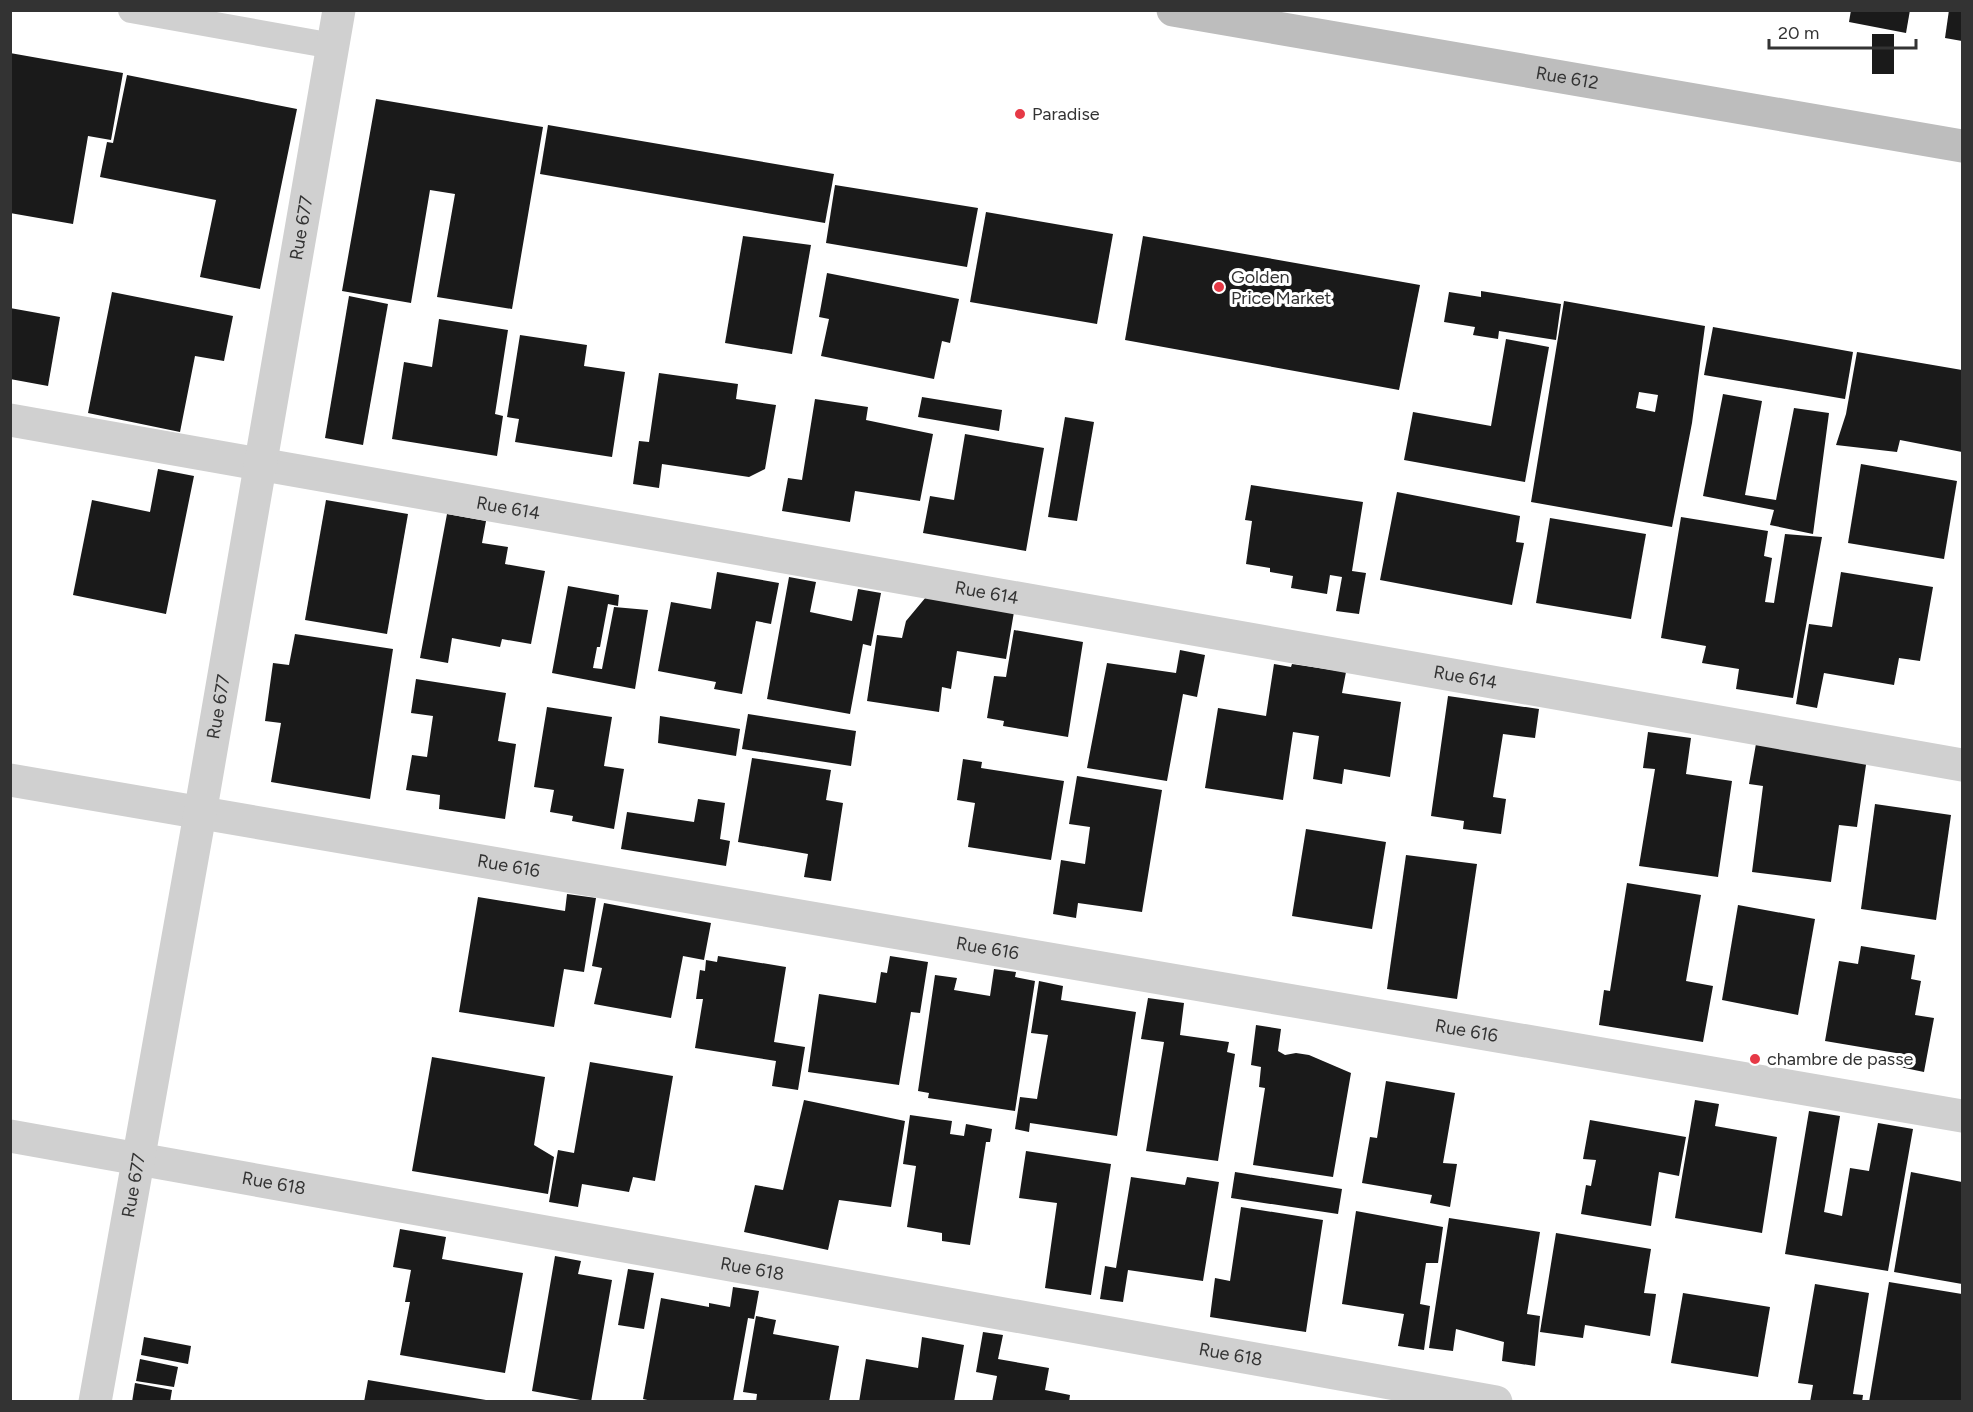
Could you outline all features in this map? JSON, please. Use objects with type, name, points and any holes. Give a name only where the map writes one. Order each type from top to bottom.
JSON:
[{"type":"street","name":"Rue 677","points":[[94,1401],[200,814],[339,10]]},
{"type":"street","name":"Rue 612","points":[[1173,10],[1962,146]]},
{"type":"street","name":"Rue 614","points":[[10,420],[1962,765]]},
{"type":"street","name":"Rue 616","points":[[10,780],[1962,1116]]},
{"type":"street","name":"Rue 618","points":[[10,1136],[1496,1401]]},
{"type":"lane","points":[[131,10],[333,46]]},
{"type":"building","points":[[1851,10],[1910,10],[1906,33],[1849,22]]},
{"type":"building","points":[[1949,10],[1962,10],[1962,41],[1945,38]]},
{"type":"building","points":[[1872,34],[1894,34],[1894,74],[1872,74]]},
{"type":"building","points":[[10,53],[123,73],[111,140],[88,136],[73,224],[10,213]]},
{"type":"building","points":[[127,75],[297,109],[260,289],[200,277],[216,200],[100,177],[107,142],[113,143]]},
{"type":"building","points":[[376,99],[543,127],[512,309],[437,297],[455,194],[430,190],[411,303],[342,291]]},
{"type":"building","points":[[548,125],[834,174],[825,223],[540,174]]},
{"type":"building","points":[[835,185],[978,208],[967,267],[826,243]]},
{"type":"building","points":[[986,212],[1113,234],[1097,324],[970,302]]},
{"type":"building","points":[[743,236],[811,245],[792,354],[725,343]]},
{"type":"building","points":[[1143,236],[1420,285],[1399,390],[1125,340]]},
{"type":"building","points":[[827,273],[959,299],[950,343],[942,341],[934,379],[821,356],[829,319],[819,317]]},
{"type":"building","points":[[1481,291],[1561,304],[1556,340],[1499,331],[1498,339],[1473,335],[1475,327],[1444,322],[1449,292],[1481,297]]},
{"type":"building","points":[[112,292],[233,316],[224,361],[195,356],[180,432],[88,413]]},
{"type":"building","points":[[349,296],[388,304],[363,445],[325,438]]},
{"type":"building","points":[[1564,301],[1705,326],[1692,423],[1672,527],[1531,502]],"holes":[[[1639,392],[1658,395],[1655,412],[1636,408]]]},
{"type":"building","points":[[10,308],[60,317],[48,386],[10,379]]},
{"type":"building","points":[[439,319],[508,330],[495,414],[503,416],[497,456],[392,439],[404,362],[432,367]]},
{"type":"building","points":[[1713,327],[1853,352],[1845,399],[1704,375]]},
{"type":"building","points":[[520,335],[587,345],[584,366],[625,372],[612,457],[515,442],[519,419],[507,417]]},
{"type":"building","points":[[1506,339],[1549,347],[1525,482],[1404,460],[1413,412],[1491,426]]},
{"type":"building","points":[[1857,352],[1962,370],[1962,452],[1900,440],[1897,452],[1836,445],[1846,414]]},
{"type":"building","points":[[659,373],[738,384],[736,399],[776,405],[765,469],[749,477],[662,464],[659,488],[633,484],[639,441],[649,442]]},
{"type":"building","points":[[1723,394],[1762,401],[1745,495],[1776,500],[1794,408],[1829,413],[1813,534],[1770,525],[1774,510],[1703,496]]},
{"type":"building","points":[[922,397],[1002,410],[999,431],[918,417]]},
{"type":"building","points":[[815,399],[868,407],[866,420],[933,434],[920,501],[855,491],[850,522],[782,511],[788,478],[802,480]]},
{"type":"building","points":[[1065,417],[1094,422],[1077,521],[1048,517]]},
{"type":"building","points":[[965,434],[1044,448],[1026,551],[923,533],[930,496],[954,500]]},
{"type":"building","points":[[1861,464],[1957,481],[1944,559],[1848,543]]},
{"type":"building","points":[[158,469],[194,476],[166,614],[73,595],[92,500],[150,512]]},
{"type":"building","points":[[1251,485],[1363,502],[1352,571],[1366,573],[1359,614],[1336,611],[1342,577],[1330,575],[1327,594],[1291,588],[1293,576],[1270,572],[1270,568],[1246,564],[1252,521],[1245,520]]},
{"type":"building","points":[[1397,492],[1520,516],[1516,542],[1524,543],[1512,605],[1380,580]]},
{"type":"building","points":[[326,500],[408,514],[387,634],[305,620]]},
{"type":"building","points":[[447,514],[486,521],[482,543],[508,547],[505,564],[545,571],[531,644],[502,639],[500,647],[452,638],[448,663],[420,658]]},
{"type":"building","points":[[1681,517],[1768,531],[1764,556],[1772,558],[1765,602],[1774,603],[1785,534],[1822,537],[1793,698],[1736,689],[1739,669],[1702,663],[1706,646],[1661,638]]},
{"type":"building","points":[[1550,518],[1646,534],[1631,619],[1536,603]]},
{"type":"building","points":[[717,572],[779,583],[771,624],[756,621],[742,694],[714,689],[716,682],[658,671],[671,602],[711,609]]},
{"type":"building","points":[[1841,572],[1933,587],[1920,661],[1899,658],[1894,685],[1824,673],[1817,708],[1796,704],[1809,624],[1832,627]]},
{"type":"building","points":[[789,577],[816,582],[810,612],[852,621],[858,589],[881,593],[871,646],[863,644],[850,714],[767,699]]},
{"type":"building","points":[[568,586],[619,595],[618,606],[608,604],[600,647],[597,647],[593,668],[602,669],[614,607],[648,610],[635,689],[552,673]]},
{"type":"building","points":[[926,597],[1014,612],[1006,659],[957,651],[951,689],[942,687],[939,712],[867,701],[877,635],[902,638],[906,621]]},
{"type":"building","points":[[1014,630],[1083,642],[1068,737],[1003,726],[1004,721],[987,718],[994,676],[1006,677]]},
{"type":"building","points":[[295,634],[393,649],[370,799],[271,782],[281,723],[265,721],[273,663],[289,665]]},
{"type":"building","points":[[1180,650],[1205,655],[1197,697],[1183,694],[1167,781],[1087,768],[1107,663],[1176,673]]},
{"type":"building","points":[[1274,664],[1291,667],[1292,664],[1346,672],[1342,693],[1401,702],[1390,777],[1344,769],[1342,784],[1313,779],[1319,736],[1293,732],[1283,800],[1205,788],[1218,708],[1266,716]]},
{"type":"building","points":[[416,679],[506,693],[498,741],[516,744],[505,819],[439,809],[440,795],[406,790],[412,755],[427,757],[433,716],[411,713]]},
{"type":"building","points":[[1448,696],[1539,709],[1535,738],[1503,734],[1493,797],[1506,799],[1501,834],[1463,829],[1464,821],[1431,816]]},
{"type":"building","points":[[547,707],[612,717],[604,766],[624,769],[614,829],[572,821],[573,816],[550,812],[554,790],[534,787]]},
{"type":"building","points":[[748,714],[856,731],[851,766],[742,749]]},
{"type":"building","points":[[660,716],[740,729],[736,756],[658,743]]},
{"type":"building","points":[[1648,732],[1691,738],[1686,774],[1732,781],[1718,877],[1639,866],[1655,769],[1643,768]]},
{"type":"building","points":[[1757,738],[1867,758],[1857,827],[1839,825],[1831,882],[1752,872],[1763,786],[1749,784]]},
{"type":"building","points":[[752,758],[831,770],[826,800],[843,803],[831,881],[804,877],[808,854],[738,842]]},
{"type":"building","points":[[963,759],[982,762],[981,768],[1064,781],[1051,860],[968,847],[975,803],[957,800]]},
{"type":"building","points":[[1077,776],[1162,790],[1142,912],[1078,903],[1076,918],[1053,914],[1061,860],[1085,864],[1090,827],[1069,824]]},
{"type":"building","points":[[698,799],[725,803],[720,839],[730,841],[726,866],[621,849],[627,812],[694,822]]},
{"type":"building","points":[[1875,804],[1951,815],[1936,920],[1861,909]]},
{"type":"building","points":[[1306,829],[1386,842],[1372,929],[1292,916]]},
{"type":"building","points":[[1406,855],[1477,864],[1457,999],[1387,989]]},
{"type":"building","points":[[1627,883],[1701,895],[1686,981],[1713,986],[1703,1042],[1599,1025],[1604,990],[1610,991]]},
{"type":"building","points":[[567,894],[596,898],[584,972],[564,969],[554,1027],[459,1012],[478,897],[565,911]]},
{"type":"building","points":[[604,903],[711,923],[704,960],[683,956],[671,1018],[594,1004],[602,968],[592,966]]},
{"type":"building","points":[[1738,905],[1815,919],[1798,1015],[1722,1000]]},
{"type":"building","points":[[1861,946],[1915,955],[1911,979],[1921,981],[1915,1015],[1934,1018],[1924,1072],[1900,1067],[1902,1054],[1825,1041],[1839,961],[1858,964]]},
{"type":"building","points":[[718,956],[786,967],[774,1042],[805,1047],[798,1090],[772,1086],[776,1061],[695,1048],[703,999],[696,999],[700,970],[705,971],[706,960],[717,962]]},
{"type":"building","points":[[890,956],[928,962],[920,1013],[911,1012],[899,1085],[808,1072],[819,994],[876,1003],[881,972],[887,973]]},
{"type":"building","points":[[994,969],[1016,972],[1015,977],[1035,981],[1015,1111],[928,1098],[929,1093],[918,1091],[935,975],[957,978],[954,990],[990,996]]},
{"type":"building","points":[[1039,981],[1063,986],[1061,1000],[1136,1012],[1117,1136],[1030,1123],[1029,1132],[1015,1129],[1020,1097],[1037,1099],[1048,1035],[1031,1033]]},
{"type":"building","points":[[1148,998],[1184,1003],[1180,1035],[1229,1042],[1227,1052],[1235,1054],[1218,1161],[1146,1151],[1164,1042],[1141,1039]]},
{"type":"building","points":[[1256,1025],[1281,1029],[1278,1051],[1285,1055],[1296,1053],[1309,1055],[1351,1073],[1333,1177],[1253,1165],[1265,1088],[1259,1087],[1261,1067],[1251,1065]]},
{"type":"building","points":[[432,1057],[545,1077],[534,1145],[554,1157],[548,1194],[412,1171]]},
{"type":"building","points":[[590,1062],[673,1076],[655,1181],[633,1177],[629,1192],[582,1184],[578,1207],[549,1202],[558,1150],[574,1153]]},
{"type":"building","points":[[1386,1081],[1455,1093],[1443,1163],[1457,1164],[1450,1207],[1430,1203],[1432,1195],[1362,1183],[1370,1137],[1377,1138]]},
{"type":"building","points":[[804,1100],[905,1121],[891,1207],[839,1200],[828,1250],[744,1232],[755,1185],[783,1190]]},
{"type":"building","points":[[1695,1100],[1719,1104],[1715,1126],[1777,1137],[1762,1233],[1675,1218]]},
{"type":"building","points":[[1809,1111],[1840,1116],[1824,1212],[1842,1216],[1850,1168],[1869,1171],[1878,1123],[1913,1129],[1888,1271],[1785,1254]]},
{"type":"building","points":[[910,1115],[952,1121],[950,1134],[964,1136],[966,1124],[992,1129],[990,1142],[986,1142],[970,1245],[942,1241],[942,1233],[907,1227],[916,1166],[903,1164]]},
{"type":"building","points":[[1590,1120],[1686,1137],[1679,1176],[1659,1172],[1651,1226],[1581,1214],[1586,1185],[1591,1186],[1596,1160],[1583,1159]]},
{"type":"building","points":[[1026,1151],[1111,1164],[1091,1295],[1045,1288],[1057,1203],[1019,1198]]},
{"type":"building","points":[[1235,1172],[1342,1189],[1338,1214],[1231,1198]]},
{"type":"building","points":[[1911,1172],[1962,1182],[1962,1284],[1894,1272]]},
{"type":"building","points":[[1131,1177],[1185,1185],[1187,1177],[1219,1182],[1203,1281],[1128,1270],[1123,1302],[1100,1299],[1105,1266],[1116,1268]]},
{"type":"building","points":[[1241,1207],[1323,1220],[1306,1332],[1210,1317],[1215,1278],[1230,1281]]},
{"type":"building","points":[[1356,1211],[1443,1227],[1438,1263],[1426,1263],[1420,1304],[1430,1306],[1424,1350],[1398,1346],[1404,1314],[1342,1304]]},
{"type":"building","points":[[1449,1218],[1540,1232],[1527,1314],[1540,1316],[1535,1366],[1502,1361],[1504,1342],[1456,1329],[1453,1351],[1429,1348]]},
{"type":"building","points":[[400,1229],[446,1237],[442,1259],[523,1273],[505,1373],[400,1355],[410,1302],[405,1302],[411,1270],[393,1267]]},
{"type":"building","points":[[1556,1233],[1651,1249],[1644,1293],[1656,1294],[1650,1336],[1585,1325],[1583,1338],[1540,1332]]},
{"type":"building","points":[[555,1256],[581,1261],[578,1274],[612,1280],[591,1402],[532,1391]]},
{"type":"building","points":[[628,1269],[654,1273],[644,1329],[618,1325]]},
{"type":"building","points":[[1889,1282],[1962,1294],[1962,1402],[1869,1402]]},
{"type":"building","points":[[1815,1284],[1869,1293],[1853,1394],[1863,1395],[1862,1402],[1810,1402],[1813,1385],[1798,1383]]},
{"type":"building","points":[[733,1287],[759,1291],[754,1319],[748,1318],[733,1402],[656,1402],[643,1399],[661,1298],[709,1307],[709,1303],[730,1307]]},
{"type":"building","points":[[1683,1293],[1770,1307],[1758,1377],[1671,1363]]},
{"type":"building","points":[[756,1316],[776,1320],[773,1334],[839,1346],[829,1402],[756,1402],[757,1394],[743,1392]]},
{"type":"building","points":[[983,1332],[1003,1335],[998,1359],[1049,1368],[1045,1390],[1070,1395],[1069,1402],[992,1402],[997,1376],[976,1372]]},
{"type":"building","points":[[144,1337],[191,1346],[188,1364],[141,1355]]},
{"type":"building","points":[[922,1337],[964,1345],[954,1402],[859,1402],[866,1359],[918,1368]]},
{"type":"building","points":[[140,1359],[178,1367],[174,1387],[136,1381]]},
{"type":"building","points":[[368,1380],[486,1400],[486,1402],[364,1402]]},
{"type":"building","points":[[135,1383],[172,1390],[170,1402],[132,1402]]},
{"type":"place","name":"Paradise","points":[[1020,114]]},
{"type":"place","name":"Golden Price Market","points":[[1219,287]]},
{"type":"place","name":"chambre de passe","points":[[1755,1059]]}]
